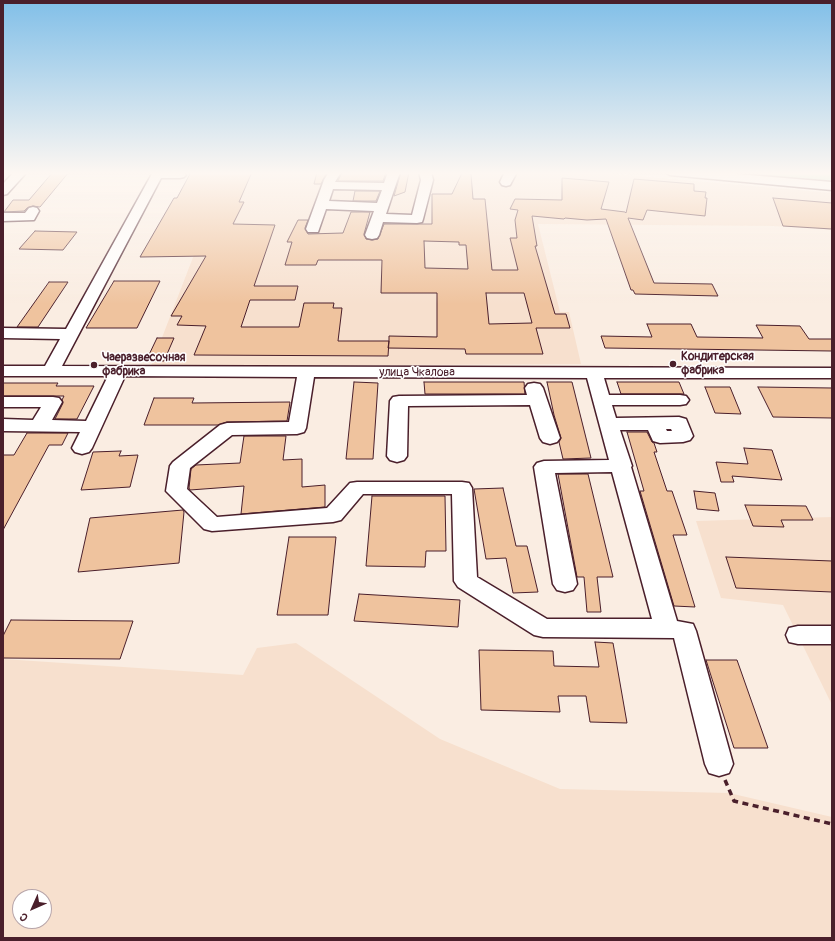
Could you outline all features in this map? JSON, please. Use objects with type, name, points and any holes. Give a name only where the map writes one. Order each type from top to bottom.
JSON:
[{"type":"street","points":[[3,217],[30,216]]},
{"type":"street","points":[[50,371],[135,216]]},
{"type":"street","points":[[313,229],[318,216]]},
{"type":"street","points":[[372,235],[379,216]]},
{"type":"street","points":[[401,216],[417,219],[418,216]]},
{"type":"street","points":[[3,333],[70,334]]},
{"type":"street","name":"улица Чкалова","points":[[3,371],[832,373]]},
{"type":"street","points":[[82,448],[120,372]]},
{"type":"street","points":[[306,372],[298,428],[227,429],[180,466],[176,491],[212,524],[333,515],[357,488],[462,488],[466,580],[543,628],[667,628],[684,631],[719,764]]},
{"type":"street","points":[[531,373],[537,400],[550,438]]},
{"type":"street","points":[[594,373],[610,424],[667,628]]},
{"type":"street","points":[[397,456],[398,401],[537,400]]},
{"type":"street","points":[[602,400],[680,400]]},
{"type":"street","points":[[3,402],[53,402],[39,426]]},
{"type":"street","points":[[610,424],[655,424]]},
{"type":"street","points":[[3,425],[92,427]]},
{"type":"street","points":[[565,584],[544,467],[622,466]]},
{"type":"street","points":[[798,635],[832,635]]},
{"type":"path","points":[[719,764],[734,801],[832,824]]},
{"type":"shaded area","points":[[209,216],[832,216],[832,230],[773,226],[538,224],[560,312],[569,312],[581,364],[151,366]]},
{"type":"shaded area","points":[[832,517],[832,705],[783,605],[721,598],[696,521]]},
{"type":"shaded area","points":[[296,643],[440,739],[560,789],[729,793],[832,817],[832,938],[3,938],[3,659],[243,675],[257,648]]},
{"type":"building","points":[[164,216],[237,216],[233,224],[275,225],[254,286],[298,286],[295,300],[250,300],[241,327],[299,327],[304,303],[334,303],[333,308],[342,308],[338,341],[389,341],[389,336],[437,337],[437,293],[381,293],[382,260],[318,260],[316,265],[285,265],[292,242],[287,242],[298,220],[308,220],[305,228],[308,234],[343,233],[350,216],[369,216],[364,234],[366,239],[372,240],[378,239],[384,224],[432,224],[432,216],[487,216],[492,270],[518,270],[510,238],[517,238],[515,220],[516,216],[645,216],[643,220],[628,218],[654,283],[712,284],[718,296],[635,294],[633,290],[631,290],[606,219],[587,220],[532,216],[537,246],[535,246],[555,314],[566,314],[570,328],[536,328],[543,354],[466,354],[465,349],[389,348],[388,356],[194,355],[206,326],[177,325],[182,316],[171,316],[206,256],[140,257]],"holes":[[[424,241],[459,242],[459,245],[466,245],[468,269],[425,268]],[[486,293],[524,293],[532,323],[489,324]]]},
{"type":"building","points":[[779,216],[832,216],[832,229],[783,226]]},
{"type":"building","points":[[35,231],[77,232],[63,250],[19,249]]},
{"type":"building","points":[[114,281],[160,281],[137,328],[86,328]]},
{"type":"building","points":[[49,282],[68,282],[38,327],[17,327]]},
{"type":"building","points":[[647,324],[691,324],[697,337],[763,338],[756,325],[800,326],[809,339],[832,339],[832,351],[605,348],[601,336],[652,337]]},
{"type":"building","points":[[157,338],[174,338],[164,361],[146,361]]},
{"type":"building","points":[[354,382],[378,383],[373,459],[346,459]]},
{"type":"building","points":[[424,382],[524,382],[525,394],[425,394]]},
{"type":"building","points":[[547,382],[572,382],[591,458],[563,459],[559,442],[561,438],[554,415]]},
{"type":"building","points":[[617,382],[679,382],[684,394],[621,394]]},
{"type":"building","points":[[3,383],[58,383],[56,386],[94,386],[77,419],[55,419],[63,403],[62,400],[64,396],[3,396]]},
{"type":"building","points":[[705,387],[730,387],[741,414],[715,413]]},
{"type":"building","points":[[758,387],[832,388],[832,418],[773,417]]},
{"type":"building","points":[[154,398],[194,398],[192,403],[290,402],[287,421],[227,422],[218,425],[144,425]]},
{"type":"building","points":[[627,432],[647,432],[654,443],[657,452],[654,452],[667,491],[672,491],[687,535],[673,535],[695,607],[674,606],[640,491],[644,491]]},
{"type":"building","points":[[27,433],[68,433],[62,445],[49,445],[3,530],[3,455],[14,455]]},
{"type":"building","points":[[244,436],[286,436],[283,460],[302,459],[302,487],[325,485],[325,507],[241,514],[244,486],[190,490],[191,469],[196,465],[240,463]]},
{"type":"building","points":[[744,448],[772,450],[782,480],[732,476],[734,482],[721,482],[716,462],[748,464]]},
{"type":"building","points":[[121,451],[119,456],[138,455],[130,487],[81,490],[93,452]]},
{"type":"building","points":[[558,474],[588,474],[613,577],[597,577],[601,612],[587,612],[584,577],[577,577]]},
{"type":"building","points":[[503,488],[516,546],[527,546],[538,592],[513,593],[506,558],[486,559],[474,489]]},
{"type":"building","points":[[694,491],[715,493],[719,511],[697,509]]},
{"type":"building","points":[[372,496],[445,496],[446,551],[426,551],[425,567],[366,566]]},
{"type":"building","points":[[745,505],[806,506],[813,520],[781,520],[784,527],[753,526]]},
{"type":"building","points":[[183,510],[179,563],[78,572],[90,518]]},
{"type":"building","points":[[289,537],[336,537],[328,615],[277,615]]},
{"type":"building","points":[[726,557],[832,561],[832,592],[736,588]]},
{"type":"building","points":[[359,594],[460,600],[458,627],[354,621]]},
{"type":"building","points":[[11,620],[133,621],[120,659],[3,658],[3,636]]},
{"type":"building","points":[[595,642],[613,643],[627,723],[590,722],[586,696],[558,696],[560,712],[481,710],[479,650],[553,651],[554,666],[599,667]]},
{"type":"building","points":[[706,660],[737,660],[768,748],[734,748]]},
{"type":"place","name":"Кондитерская фабрика","points":[[673,364]]},
{"type":"place","name":"Чаеразвесочная фабрика","points":[[94,365]]}]
